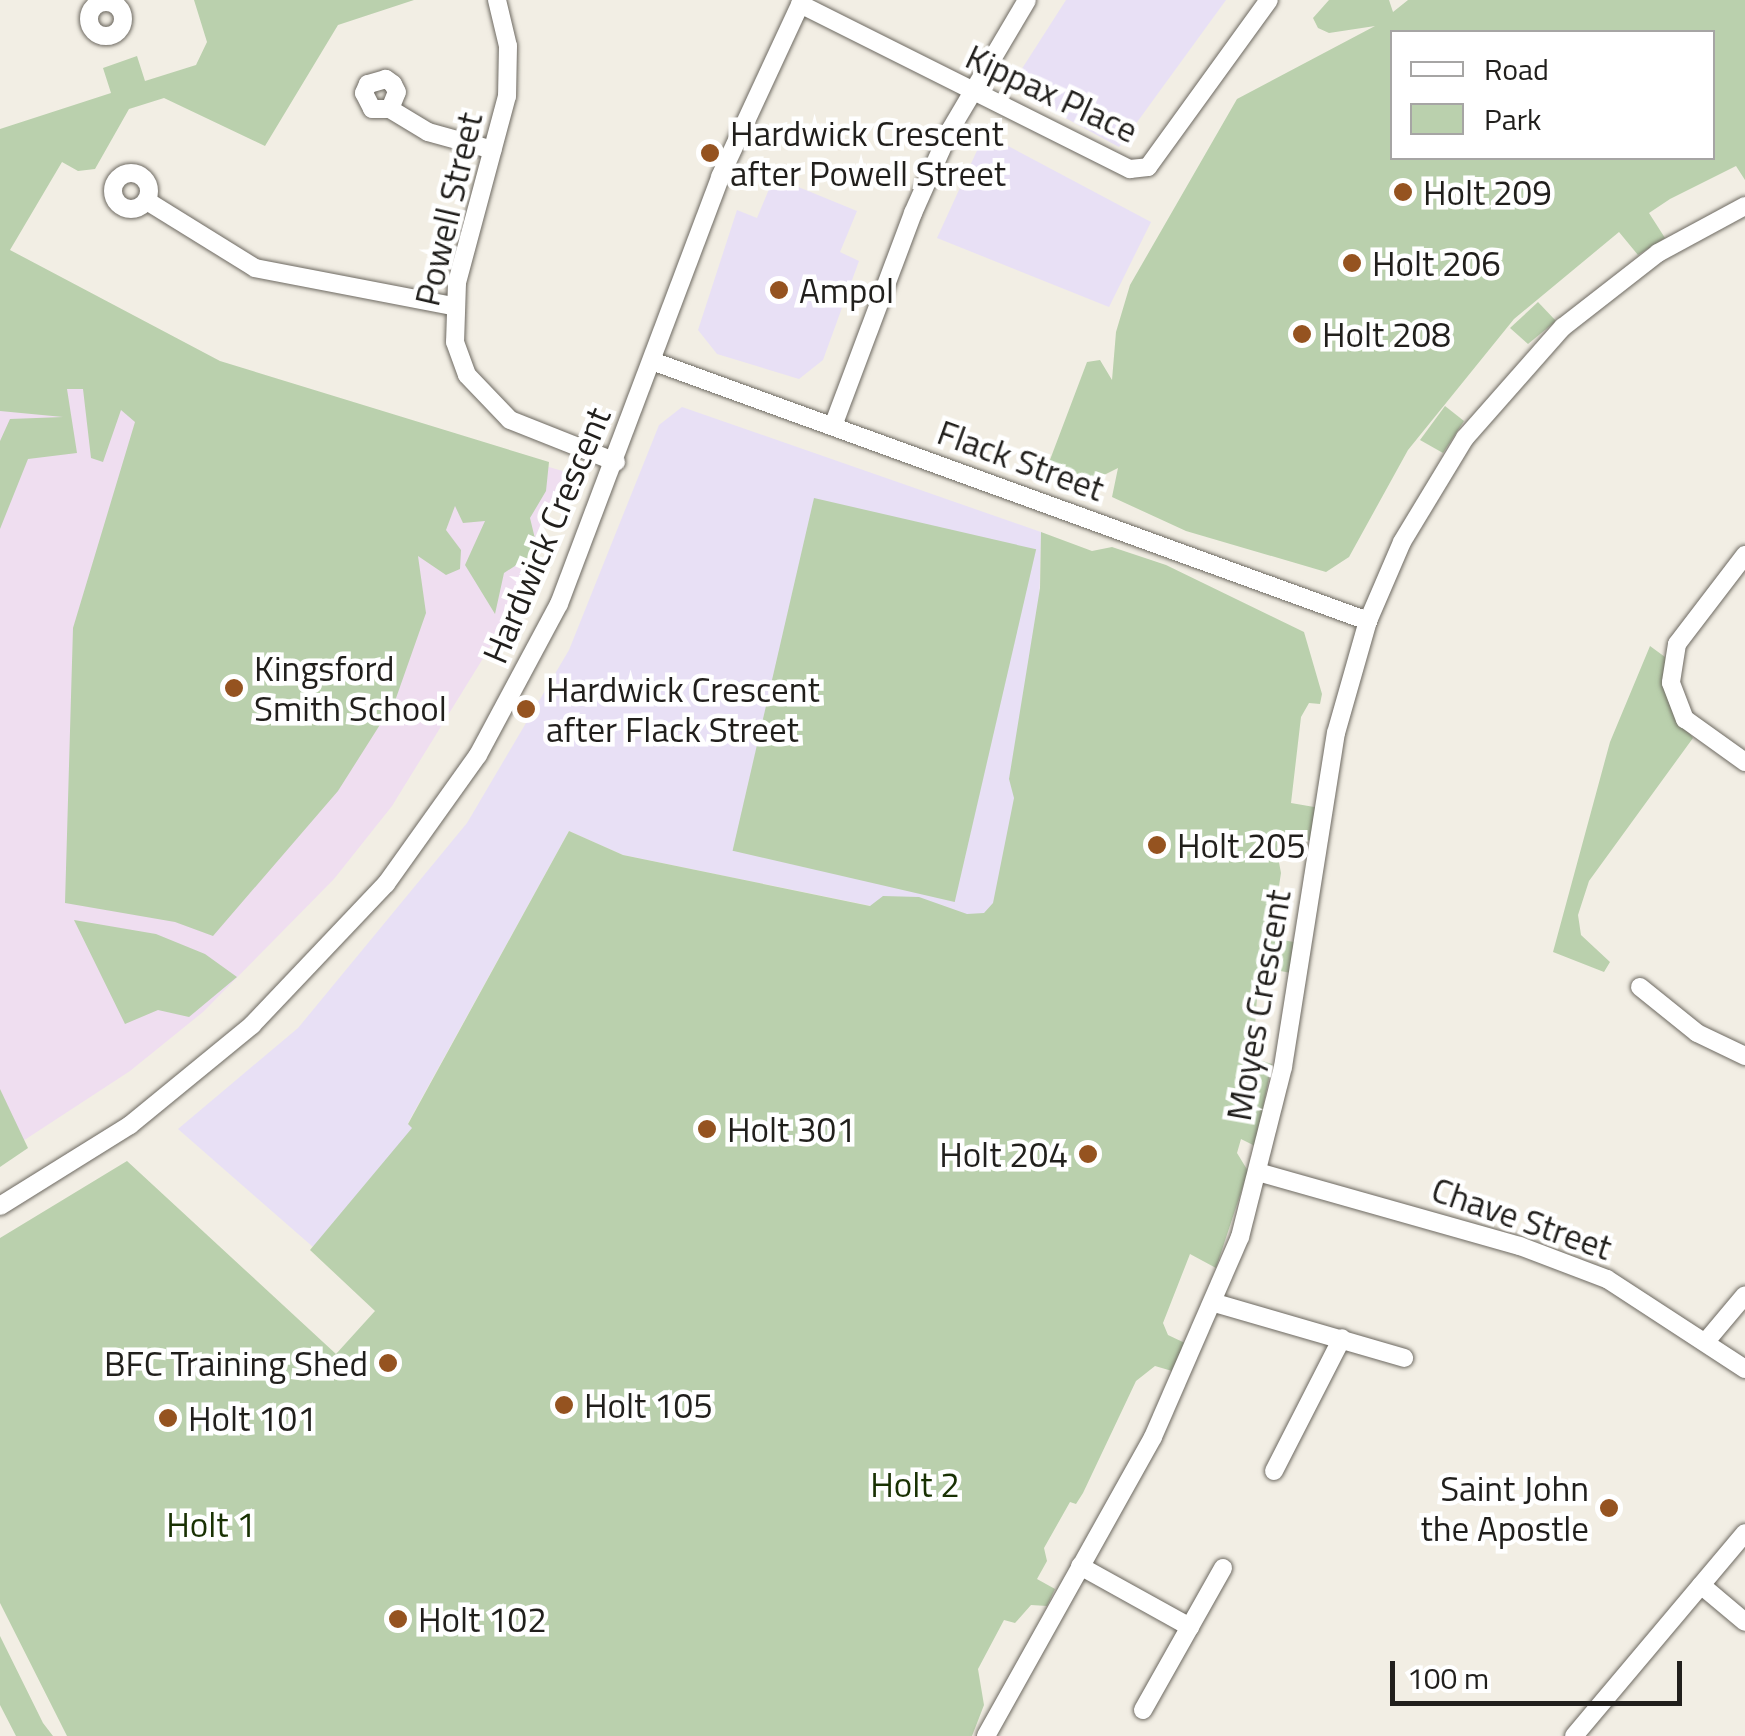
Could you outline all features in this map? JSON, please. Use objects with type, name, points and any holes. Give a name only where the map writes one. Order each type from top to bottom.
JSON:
[{"type":"street","name":"Powell Street","points":[[498,0],[509,74],[453,306],[456,342],[485,400],[534,432],[616,462]]},
{"type":"street","points":[[833,426],[912,213],[970,94],[1027,0]]},
{"type":"street","name":"Kippax Place","points":[[801,2],[970,94],[998,100],[1116,164],[1148,167],[1269,0]]},
{"type":"street","name":"Hardwick Crescent","points":[[0,1206],[130,1124],[212,1061],[291,988],[386,884],[507,706],[559,604],[616,462],[720,176],[801,2]]},
{"type":"street","points":[[390,109],[418,128],[493,150]]},
{"type":"street","points":[[146,202],[255,268],[453,306]]},
{"type":"street","name":"Moyes Crescent","points":[[986,1736],[1153,1437],[1215,1303],[1258,1172],[1284,1067],[1336,733],[1368,620],[1439,475],[1522,368],[1644,263],[1745,206]]},
{"type":"street","name":"Flack Street","points":[[652,360],[1368,620]]},
{"type":"street","points":[[1745,555],[1676,644],[1671,683],[1684,719],[1745,762]]},
{"type":"street","points":[[1640,987],[1697,1032],[1745,1056]]},
{"type":"street","name":"Chave Street","points":[[1258,1172],[1520,1246],[1607,1279],[1708,1339],[1745,1369]]},
{"type":"street","points":[[1708,1339],[1745,1295]]},
{"type":"street","points":[[1215,1303],[1404,1358]]},
{"type":"street","points":[[1274,1471],[1342,1338]]},
{"type":"street","points":[[1574,1736],[1745,1533]]},
{"type":"street","points":[[1080,1566],[1190,1626]]},
{"type":"street","points":[[1143,1710],[1223,1568]]},
{"type":"street","points":[[1700,1585],[1745,1622]]},
{"type":"shaded area","points":[[1066,0],[1226,0],[1119,147],[1017,92],[1016,78]]},
{"type":"shaded area","points":[[991,137],[1151,222],[1109,307],[937,238],[980,144]]},
{"type":"shaded area","name":"Ampol","points":[[774,177],[857,211],[840,252],[859,261],[823,360],[799,379],[717,354],[698,330],[737,210],[757,218]]},
{"type":"shaded area","name":"Kingsford Smith School","points":[[0,251],[222,371],[566,472],[490,647],[392,806],[334,879],[203,1012],[130,1071],[0,1156]]},
{"type":"shaded area","points":[[682,407],[1041,532],[1036,742],[1003,933],[623,855],[569,831],[408,1123],[413,1128],[313,1247],[178,1129],[298,1028],[467,823],[569,650],[659,425]]},
{"type":"green space","name":"Kingsford Smith School","points":[[194,0],[414,0],[338,25],[265,146],[164,98],[129,109],[95,169],[78,171],[62,162],[10,250],[220,361],[549,462],[546,491],[530,518],[538,551],[504,573],[495,614],[465,565],[485,521],[463,523],[455,506],[446,530],[461,550],[460,569],[446,575],[418,556],[426,613],[395,701],[338,791],[213,936],[175,922],[65,903],[73,628],[135,422],[121,410],[103,462],[91,458],[83,389],[67,389],[77,453],[28,459],[0,529],[0,441],[10,419],[63,417],[0,411],[0,129],[111,93],[103,68],[137,56],[145,81],[196,65],[207,42]]},
{"type":"green space","points":[[1329,0],[1389,0],[1393,12],[1408,0],[1745,0],[1745,180],[1736,166],[1670,199],[1649,213],[1665,238],[1638,255],[1619,232],[1514,319],[1408,450],[1349,557],[1326,572],[1186,531],[1112,497],[1118,468],[1086,484],[1068,474],[1045,473],[1087,362],[1100,360],[1112,380],[1116,332],[1130,285],[1237,99],[1375,26],[1329,33],[1318,28],[1313,18]]},
{"type":"green space","points":[[1538,302],[1556,321],[1528,344],[1510,328]]},
{"type":"green space","points":[[1445,406],[1464,421],[1443,453],[1420,440]]},
{"type":"green space","points":[[814,498],[1036,549],[955,902],[733,851]]},
{"type":"green space","points":[[1041,532],[1092,551],[1112,547],[1166,565],[1304,632],[1322,694],[1320,704],[1309,703],[1301,717],[1291,803],[1320,808],[1315,841],[1287,838],[1285,851],[1277,852],[1281,873],[1271,938],[1294,942],[1291,973],[1259,967],[1253,1058],[1272,1064],[1255,1146],[1241,1139],[1237,1153],[1248,1171],[1216,1268],[1190,1254],[1163,1323],[1168,1335],[1187,1344],[1179,1373],[1155,1366],[1136,1381],[1083,1493],[1076,1504],[1070,1502],[1044,1548],[1047,1561],[1037,1579],[1055,1589],[1047,1606],[1031,1605],[1015,1623],[1004,1620],[978,1669],[984,1705],[972,1736],[67,1736],[0,1603],[0,1238],[127,1161],[336,1354],[375,1311],[310,1250],[412,1128],[408,1124],[569,831],[623,855],[870,906],[883,896],[919,897],[967,914],[984,913],[993,903],[1014,798],[1009,779],[1040,588]]},
{"type":"green space","points":[[1650,646],[1665,657],[1674,712],[1693,738],[1589,881],[1578,915],[1581,935],[1610,962],[1604,972],[1553,952],[1610,742]]},
{"type":"green space","points":[[74,920],[156,934],[205,954],[237,977],[189,1017],[158,1010],[125,1024]]},
{"type":"green space","points":[[0,1089],[28,1148],[0,1167]]},
{"type":"green space","points":[[0,1636],[53,1736],[16,1736],[0,1705]]},
{"type":"place","name":"Hardwick Crescent after Powell Street","points":[[710,153]]},
{"type":"place","name":"Holt 209","points":[[1403,192]]},
{"type":"place","name":"Holt 206","points":[[1352,263]]},
{"type":"place","name":"Ampol","points":[[779,290]]},
{"type":"place","name":"Holt 208","points":[[1302,334]]},
{"type":"place","name":"Kingsford Smith School","points":[[234,688]]},
{"type":"place","name":"Hardwick Crescent after Flack Street","points":[[526,709]]},
{"type":"place","name":"Holt 205","points":[[1157,845]]},
{"type":"place","name":"Holt 301","points":[[707,1129]]},
{"type":"place","name":"Holt 204","points":[[1088,1154]]},
{"type":"place","name":"BFC Training Shed","points":[[388,1363]]},
{"type":"place","name":"Holt 105","points":[[564,1405]]},
{"type":"place","name":"Holt 101","points":[[168,1418]]},
{"type":"place","name":"Saint John the Apostle","points":[[1609,1508]]},
{"type":"place","name":"Holt 102","points":[[398,1619]]},
{"type":"park label","name":"Holt 2","points":[[915,1484]]},
{"type":"park label","name":"Holt 1","points":[[211,1524]]}]
